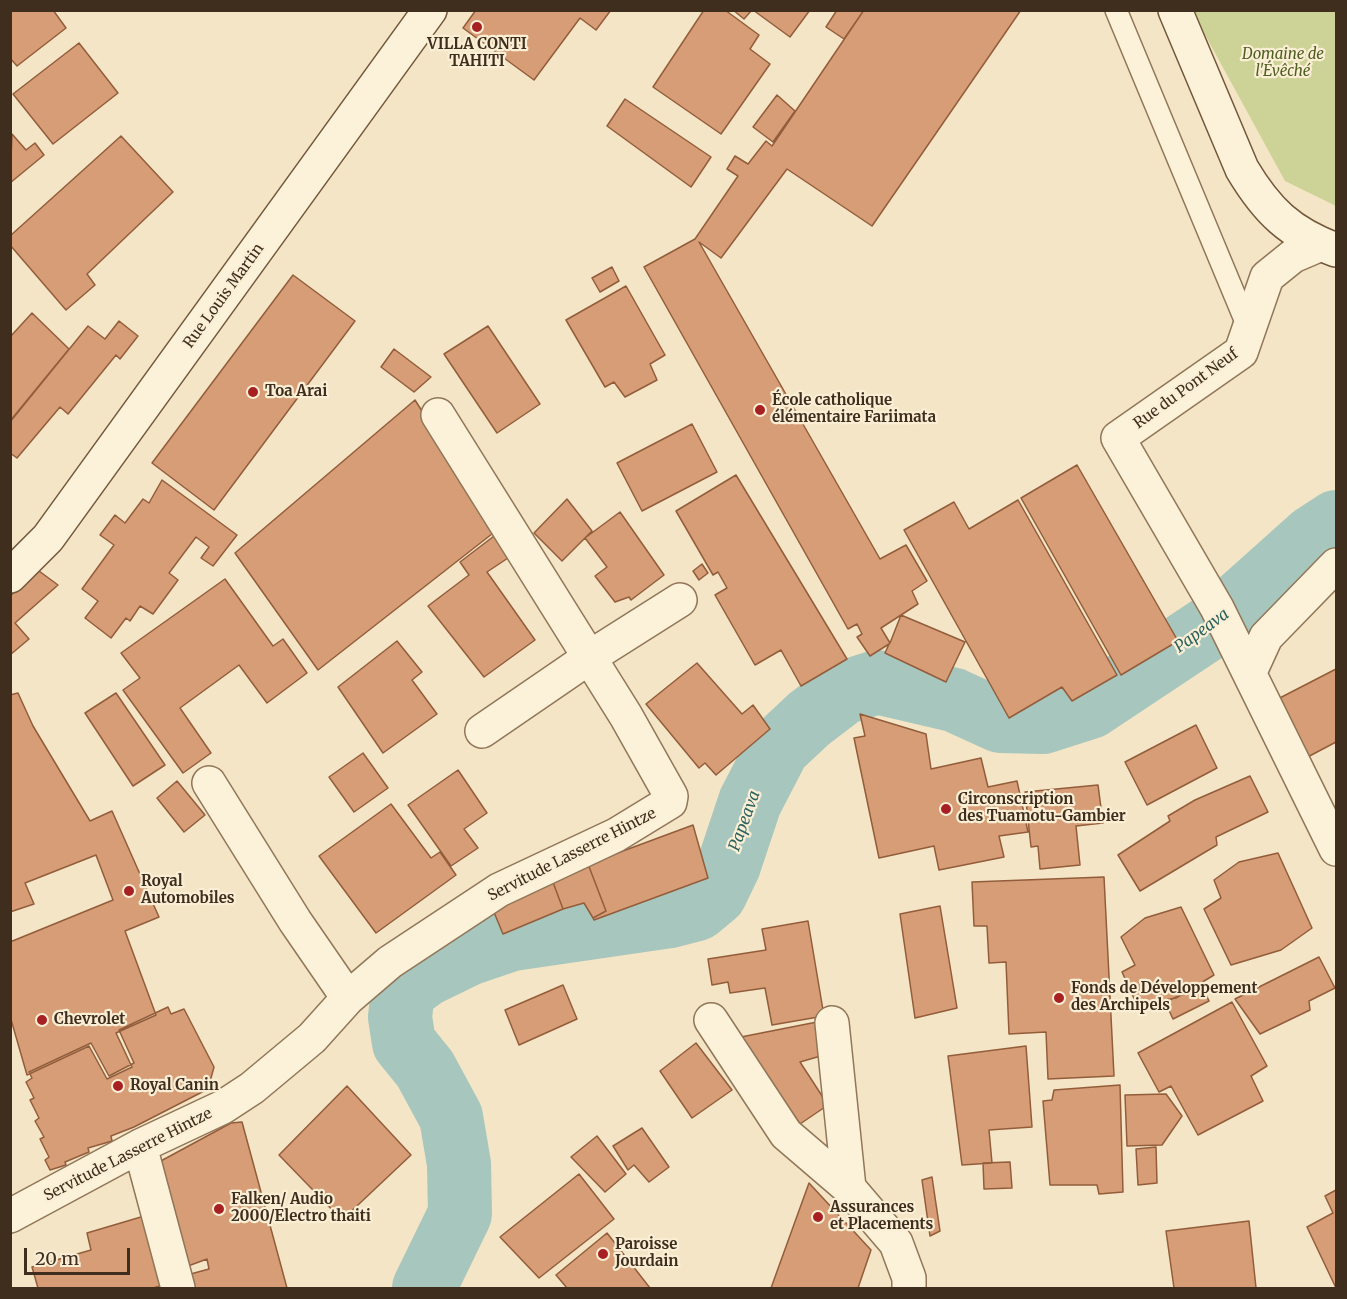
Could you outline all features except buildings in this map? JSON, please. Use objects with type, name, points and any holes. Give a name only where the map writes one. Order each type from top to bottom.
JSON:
[{"type":"street","name":"Rue Louis Martin","points":[[10,576],[55,528],[430,10]]},
{"type":"street","points":[[1175,10],[1242,170],[1251,186],[1292,230],[1329,247]]},
{"type":"street","name":"Rue du Pont Neuf","points":[[1329,247],[1293,256],[1267,277],[1241,352],[1118,438],[1217,608],[1336,849]]},
{"type":"street","name":"Servitude Lasserre Hintze","points":[[10,1216],[140,1146],[223,1107],[252,1088],[312,1038],[348,999],[390,962],[499,890],[616,835],[670,802],[671,796],[590,657],[438,415]]},
{"type":"street","points":[[1243,659],[1336,565]]},
{"type":"street","points":[[482,731],[590,657],[680,600]]},
{"type":"street","points":[[209,783],[295,921],[348,999]]},
{"type":"street","points":[[711,1020],[786,1134],[849,1188],[896,1243],[909,1278],[909,1288]]},
{"type":"street","points":[[832,1023],[849,1188]]},
{"type":"street","points":[[140,1146],[178,1288]]},
{"type":"lane","points":[[1116,10],[1248,327]]},
{"type":"green space","name":"Domaine de l'Évêché","points":[[1195,11],[1336,11],[1336,206],[1285,181],[1203,31]]},
{"type":"waterway","name":"Papeava","points":[[424,1288],[460,1214],[459,1164],[451,1117],[425,1069],[404,1043],[400,1017],[403,991],[425,975],[468,954],[512,939],[670,916],[697,909],[715,894],[729,865],[750,802],[778,748],[809,719],[843,693],[877,682],[954,700],[1000,721],[1043,722],[1090,707],[1218,622],[1313,537],[1336,522]]},
{"type":"place","name":"VILLA CONTI TAHITI","points":[[477,27]]},
{"type":"place","name":"Toa Arai","points":[[253,392]]},
{"type":"place","name":"École catholique élémentaire Fariimata","points":[[760,410]]},
{"type":"place","name":"Circonscription des Tuamotu-Gambier","points":[[946,809]]},
{"type":"place","name":"Royal Automobiles","points":[[129,891]]},
{"type":"place","name":"Fonds de Développement des Archipels","points":[[1059,998]]},
{"type":"place","name":"Chevrolet","points":[[42,1020]]},
{"type":"place","name":"Royal Canin","points":[[118,1086]]},
{"type":"place","name":"Falken/ Audio 2000/Electro thaiti","points":[[219,1209]]},
{"type":"place","name":"Assurances et Placements","points":[[818,1217]]},
{"type":"place","name":"Paroisse Jourdain","points":[[603,1254]]}]
